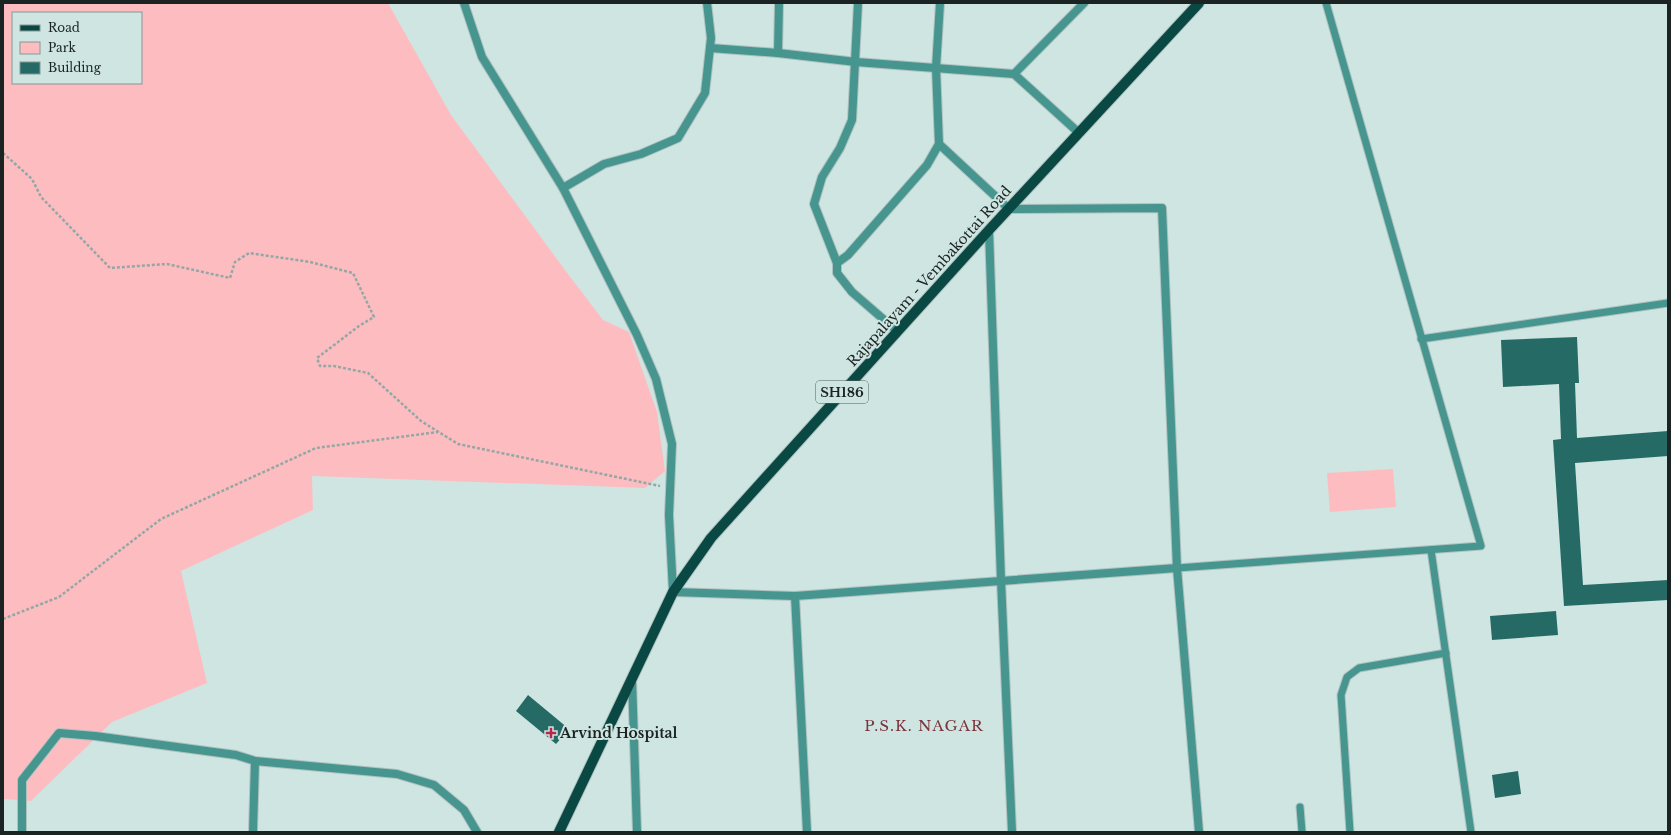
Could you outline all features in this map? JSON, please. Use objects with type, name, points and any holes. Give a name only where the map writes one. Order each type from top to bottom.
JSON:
[{"type":"main road","name":"Rajapalayam - Vembakottai Road","points":[[559,832],[673,592],[711,538],[1008,209],[1199,3]]},
{"type":"street","points":[[464,3],[482,57],[563,188],[637,335],[656,379],[672,444],[669,515],[673,592],[795,596],[1177,568]]},
{"type":"street","points":[[563,188],[604,164],[641,154],[678,138],[705,93],[711,38],[708,3]]},
{"type":"street","points":[[778,53],[779,3]]},
{"type":"street","points":[[858,3],[852,120],[840,148],[822,177],[814,204],[837,263],[837,273],[852,292],[897,331]]},
{"type":"street","points":[[837,263],[848,255],[921,171],[939,144],[936,68],[940,3]]},
{"type":"street","points":[[1014,74],[1084,3]]},
{"type":"street","points":[[710,48],[778,53],[856,62],[1014,74],[1079,132]]},
{"type":"street","points":[[939,144],[1008,209],[1162,208],[1177,568],[1199,832]]},
{"type":"street","points":[[989,230],[1001,580],[1012,832]]},
{"type":"street","points":[[795,596],[807,832]]},
{"type":"street","points":[[632,678],[637,832]]},
{"type":"street","points":[[22,832],[22,780],[59,732],[236,755],[255,761],[397,774],[434,785],[464,810],[477,832]]},
{"type":"street","points":[[253,832],[255,761]]},
{"type":"lane","points":[[1177,568],[1481,546],[1326,3]]},
{"type":"lane","points":[[1421,339],[1668,303]]},
{"type":"lane","points":[[1431,550],[1471,832]]},
{"type":"lane","points":[[1350,832],[1341,694],[1347,677],[1359,668],[1446,653]]},
{"type":"lane","points":[[1300,807],[1302,832]]},
{"type":"path","points":[[3,153],[32,178],[41,197],[110,268],[167,264],[230,278],[234,262],[249,253],[310,262],[353,273],[374,317],[359,326],[317,358],[320,366],[334,366],[368,373],[421,421],[458,444],[670,488]]},
{"type":"path","points":[[3,619],[59,597],[161,519],[316,448],[439,432]]},
{"type":"green space","points":[[3,3],[388,3],[451,115],[603,320],[629,332],[657,412],[665,471],[645,488],[312,476],[313,510],[181,571],[207,683],[112,722],[31,801],[3,799]]},
{"type":"green space","points":[[1393,469],[1396,507],[1330,512],[1327,473]]},
{"type":"building","points":[[1577,337],[1579,383],[1575,383],[1577,438],[1668,431],[1668,456],[1575,463],[1583,585],[1668,580],[1668,600],[1564,606],[1553,440],[1561,439],[1559,384],[1503,387],[1501,340]]},
{"type":"building","points":[[1556,611],[1558,635],[1492,640],[1490,616]]},
{"type":"building","points":[[528,695],[569,729],[556,744],[516,711]]},
{"type":"building","points":[[1518,771],[1521,794],[1495,798],[1492,775]]},
{"type":"place","name":"Arvind Hospital","points":[[551,733]]},
{"type":"district","name":"P.S.K. NAGAR","points":[[924,726]]}]
